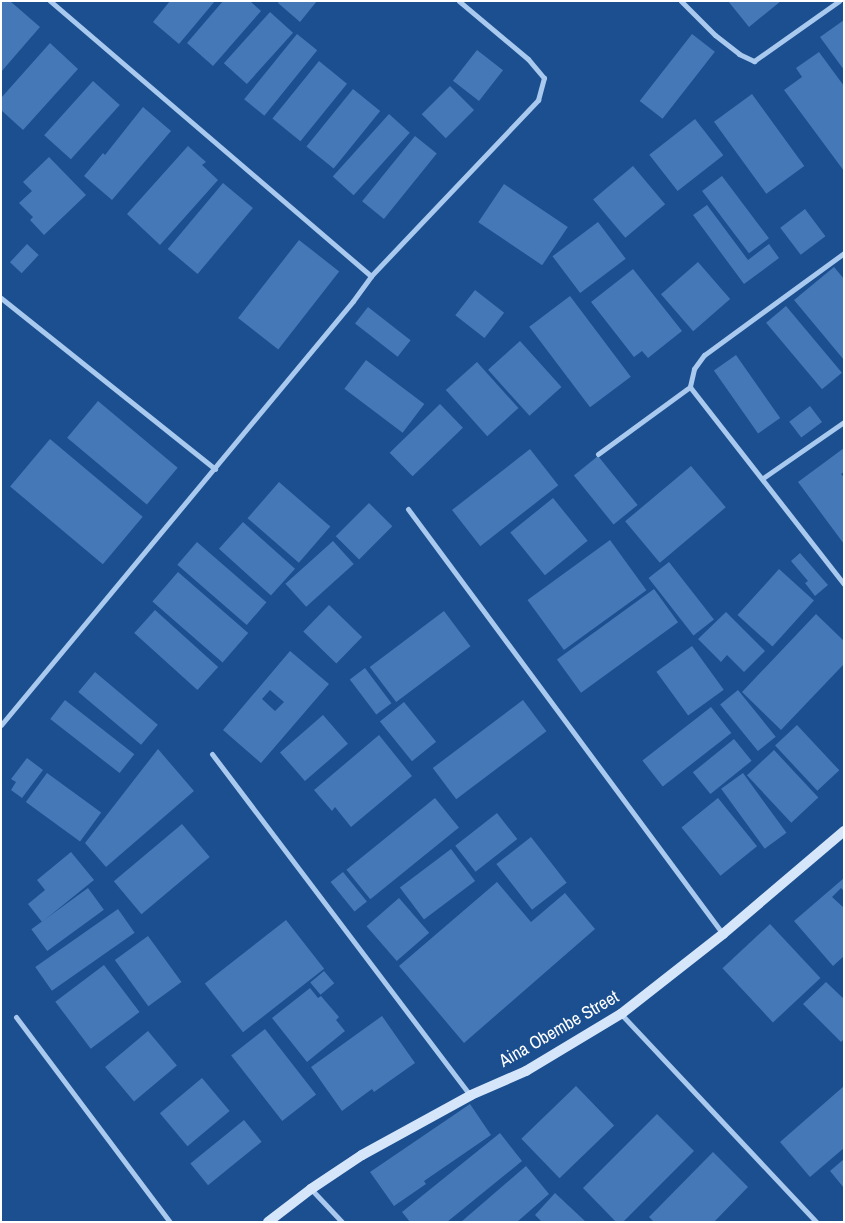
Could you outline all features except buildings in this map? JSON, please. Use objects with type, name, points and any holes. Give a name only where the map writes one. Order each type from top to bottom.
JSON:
[{"type":"street","points":[[50,1],[371,276]]},
{"type":"street","points":[[1,726],[371,276],[538,100],[544,78],[528,59],[459,1]]},
{"type":"street","points":[[682,1],[715,35],[739,54],[754,61],[839,1]]},
{"type":"street","points":[[598,454],[690,387],[694,370],[704,355],[844,253]]},
{"type":"street","points":[[1,298],[215,468]]},
{"type":"street","points":[[690,387],[844,584]]},
{"type":"street","points":[[763,478],[844,422]]},
{"type":"street","points":[[408,509],[722,934]]},
{"type":"street","points":[[212,754],[470,1095]]},
{"type":"street","name":"Aina Obembe Street","points":[[268,1222],[311,1189],[362,1155],[470,1095],[526,1071],[621,1014],[722,934],[844,830]]},
{"type":"street","points":[[621,1014],[816,1222]]},
{"type":"street","points":[[16,1017],[170,1222]]},
{"type":"street","points":[[311,1189],[342,1222]]}]
